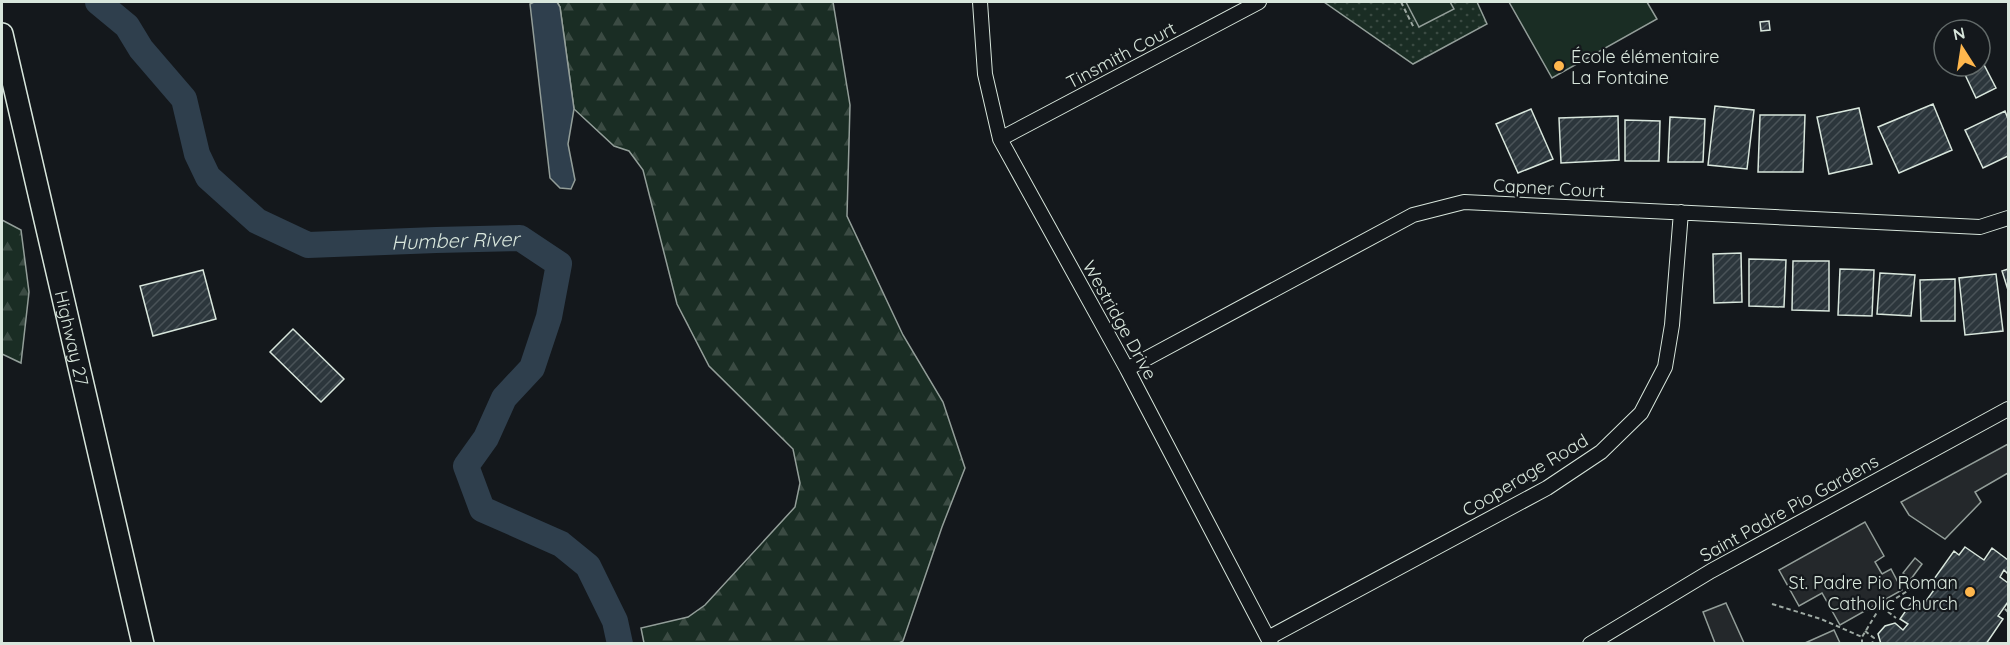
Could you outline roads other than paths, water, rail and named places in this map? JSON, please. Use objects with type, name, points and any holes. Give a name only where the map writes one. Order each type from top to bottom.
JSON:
[{"type":"main road","name":"Highway 27","points":[[2,34],[143,644]]},
{"type":"street","name":"Westridge Drive","points":[[980,2],[985,74],[1000,139],[1127,369],[1270,641]]},
{"type":"street","name":"Tinsmith Court","points":[[1000,139],[1259,2]]},
{"type":"street","name":"Capner Court","points":[[1127,369],[1413,215],[1464,202],[1980,227],[2008,218]]},
{"type":"street","name":"Cooperage Road","points":[[1270,641],[1547,488],[1601,452],[1641,412],[1665,367],[1672,325],[1681,212]]},
{"type":"street","name":"Saint Padre Pio Gardens","points":[[1590,644],[1711,571],[2008,409]]},
{"type":"water","points":[[557,2],[560,7],[574,109],[568,144],[575,180],[571,189],[560,188],[550,178],[530,4]]},
{"type":"waterway","name":"Humber River","points":[[98,2],[127,26],[141,49],[184,99],[197,154],[208,177],[257,221],[308,245],[520,238],[559,264],[549,317],[532,368],[504,398],[486,438],[466,466],[482,509],[561,544],[588,566],[615,621],[620,644]]},
{"type":"place","name":"École élémentaire La Fontaine","points":[[1559,66]]},
{"type":"place","name":"St. Padre Pio Roman Catholic Church","points":[[1970,592]]}]
